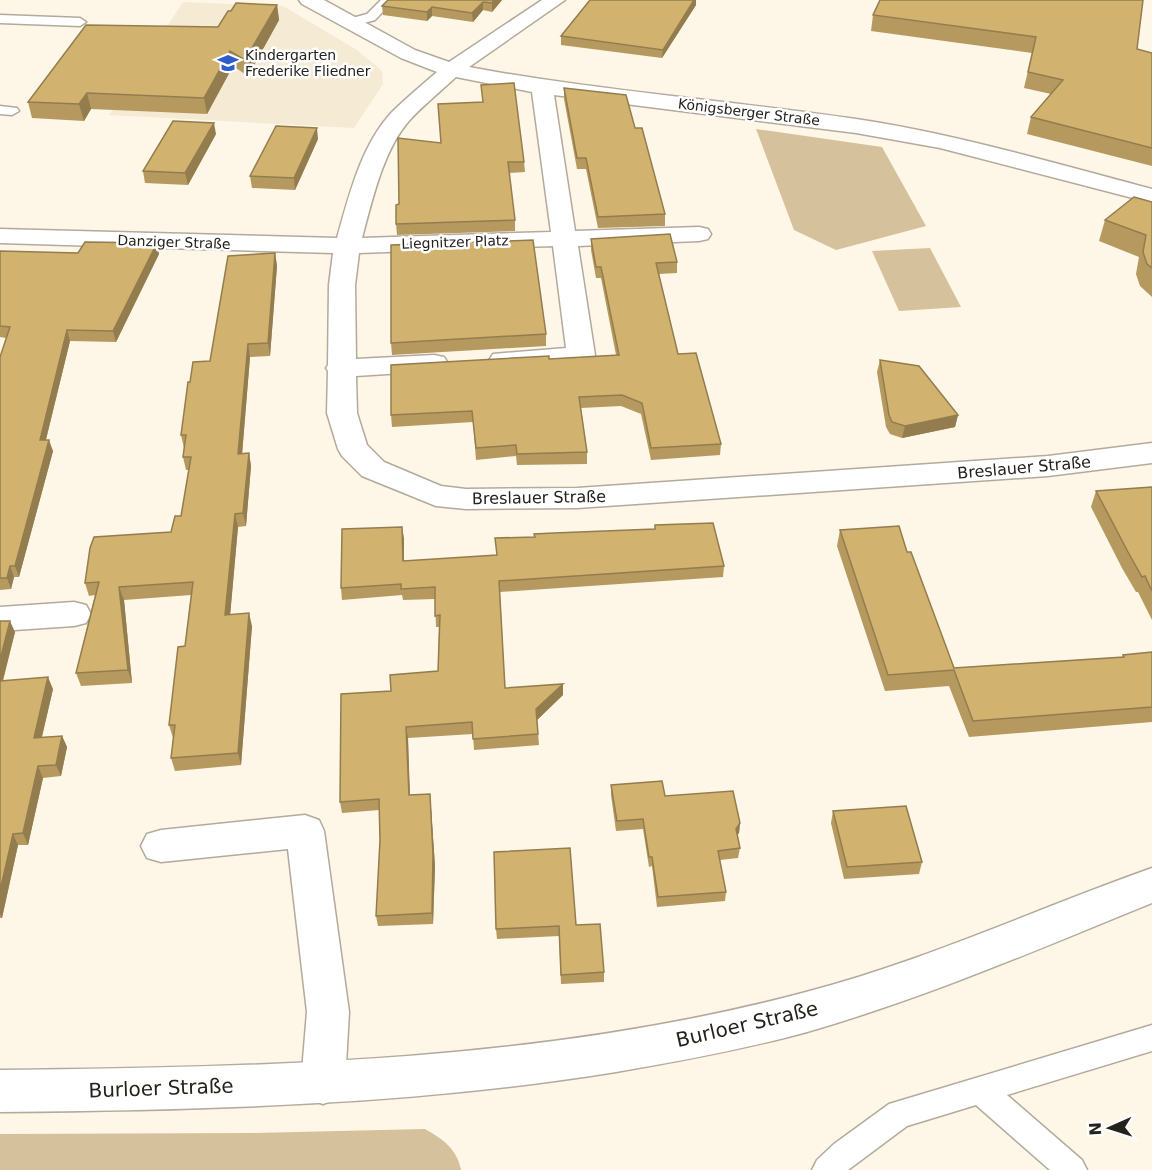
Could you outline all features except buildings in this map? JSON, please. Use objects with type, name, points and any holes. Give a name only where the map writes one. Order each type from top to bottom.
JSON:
[{"type":"street","name":"Königsberger Straße","points":[[309,0],[408,54],[451,70],[542,87],[856,126],[941,141],[1152,196]]},
{"type":"street","name":"Breslauer Straße","points":[[555,0],[451,70],[399,118],[382,144],[362,194],[347,246],[342,285],[340,368],[342,413],[353,449],[373,469],[436,496],[466,499],[577,498],[1048,466],[1152,453]]},
{"type":"street","points":[[340,368],[581,355],[542,87]]},
{"type":"street","name":"Liegnitzer Platz","points":[[347,246],[699,234]]},
{"type":"street","name":"Danziger Straße","points":[[0,236],[347,246]]},
{"type":"street","points":[[0,619],[74,614]]},
{"type":"street","points":[[161,846],[305,831],[328,1012],[322,1083]]},
{"type":"street","name":"Burloer Straße","points":[[0,1091],[322,1083],[484,1070],[648,1047],[758,1024],[863,995],[943,969],[1152,885]]},
{"type":"lane","points":[[350,23],[371,17],[388,0]]},
{"type":"lane","points":[[0,19],[80,22]]},
{"type":"lane","points":[[827,1170],[844,1154],[899,1114],[1152,1038]]},
{"type":"lane","points":[[980,1090],[1072,1170]]},
{"type":"shaded area","points":[[183,2],[283,6],[357,50],[382,71],[383,84],[354,128],[109,115]]},
{"type":"shaded area","points":[[756,129],[882,147],[926,226],[836,250],[794,230]]},
{"type":"shaded area","points":[[930,248],[961,307],[899,311],[872,251]]},
{"type":"shaded area","points":[[425,1129],[453,1150],[461,1170],[0,1170],[0,1134],[251,1133]]},
{"type":"place","name":"Kindergarten Frederike Fliedner","points":[[228,63]]}]
